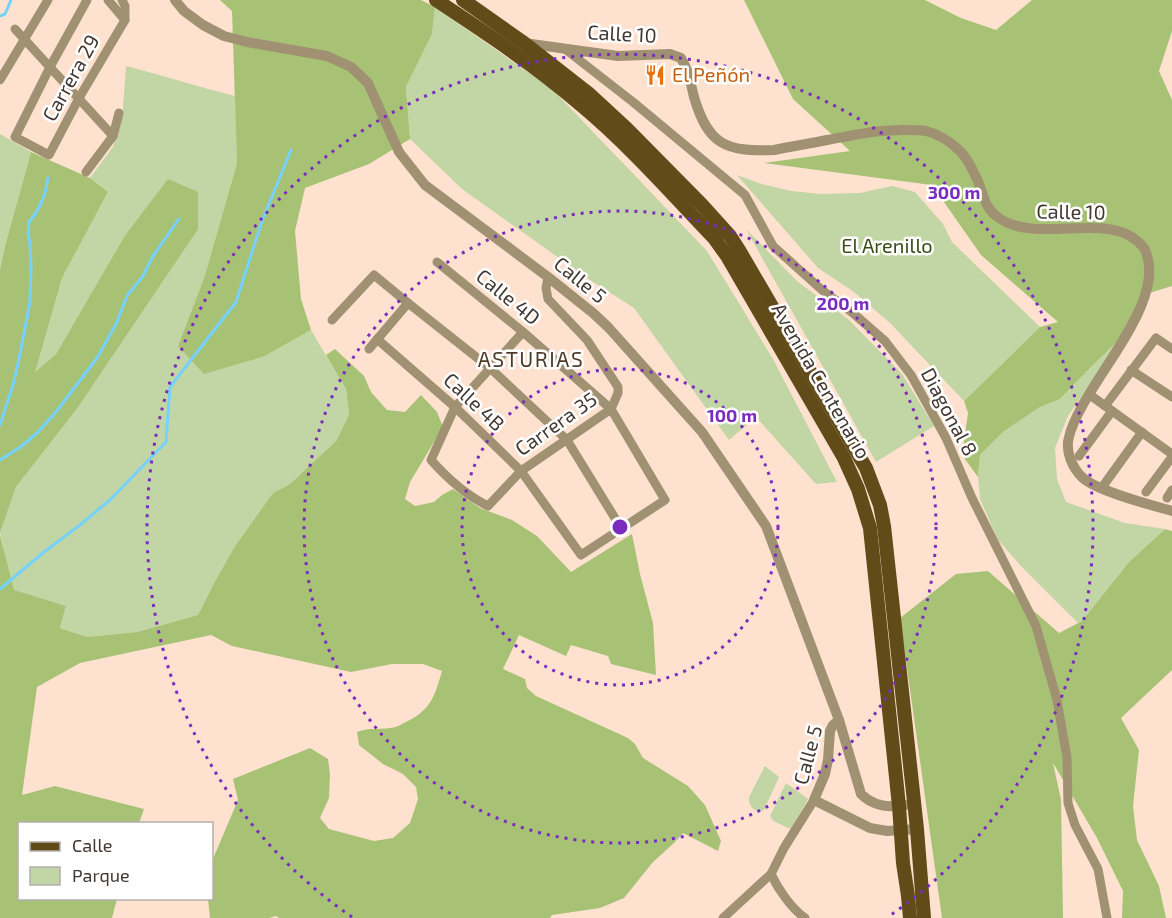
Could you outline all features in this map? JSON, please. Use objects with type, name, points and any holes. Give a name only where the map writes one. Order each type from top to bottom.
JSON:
[{"type":"main road","name":"Avenida Centenario","points":[[436,0],[494,38],[563,90],[614,134],[721,247],[844,458],[858,489],[870,528],[910,917]]},
{"type":"main road","name":"Avenida Centenario","points":[[463,0],[524,43],[588,93],[627,129],[730,236],[863,461],[880,505],[884,526],[917,829],[924,916]]},
{"type":"main road","points":[[910,917],[924,916]]},
{"type":"street","points":[[0,80],[48,0]]},
{"type":"street","points":[[50,67],[87,0]]},
{"type":"street","points":[[108,0],[124,20]]},
{"type":"street","points":[[122,0],[125,6],[124,20]]},
{"type":"street","name":"Calle 5","points":[[175,0],[184,11],[203,25],[224,36],[327,56],[351,67],[368,83],[399,152],[425,185],[548,277],[608,327],[702,432],[766,526],[839,720],[861,794],[877,805],[899,806],[913,803]]},
{"type":"street","name":"Carrera 29","points":[[50,67],[15,136],[49,155],[124,20]]},
{"type":"street","points":[[15,29],[113,136]]},
{"type":"street","name":"Calle 10","points":[[494,38],[618,56],[670,54],[681,58],[689,72],[694,97],[705,126],[719,141],[738,149],[774,150],[888,129],[926,131],[945,139],[962,153],[976,176],[986,205],[996,217],[1011,225],[1027,230],[1099,228],[1126,233],[1144,247],[1154,272],[1154,285],[1135,330],[1077,417],[1068,437],[1068,450],[1072,463],[1083,478],[1100,487],[1172,511]]},
{"type":"street","name":"Diagonal 8","points":[[563,47],[744,195],[773,246],[822,290],[885,341],[911,375],[946,438],[972,498],[1035,626],[1057,700],[1067,758],[1068,803],[1076,825],[1098,869],[1107,918]]},
{"type":"street","points":[[86,172],[113,136],[119,113]]},
{"type":"street","name":"Calle 4D","points":[[437,262],[523,332],[611,409],[665,500],[621,528]]},
{"type":"street","points":[[332,320],[374,275],[490,368],[567,440],[621,528]]},
{"type":"street","name":"Carrera 35","points":[[455,407],[431,460],[443,474],[474,499],[488,506],[521,471],[611,409],[618,393],[618,387],[587,340],[548,298],[546,288],[548,277]]},
{"type":"street","points":[[369,349],[409,305]]},
{"type":"street","points":[[455,407],[523,332]]},
{"type":"street","points":[[1079,456],[1131,370],[1156,338],[1172,349]]},
{"type":"street","name":"Calle 4B","points":[[377,339],[455,407],[521,471],[581,555],[621,528]]},
{"type":"street","points":[[1131,370],[1172,397]]},
{"type":"street","points":[[1090,395],[1172,455],[1146,492]]},
{"type":"street","points":[[1103,486],[1142,432]]},
{"type":"street","name":"Calle 5","points":[[814,800],[825,774],[830,731],[832,725],[839,720]]},
{"type":"street","points":[[723,918],[771,874],[784,848],[814,800],[870,828],[887,831],[917,829]]},
{"type":"street","points":[[771,874],[790,903],[805,918]]},
{"type":"green space","points":[[220,0],[421,0],[435,7],[432,34],[406,87],[410,139],[369,164],[305,188],[295,231],[301,299],[311,330],[265,356],[204,374],[178,346],[205,275],[237,163],[232,11]]},
{"type":"green space","points":[[744,0],[925,0],[961,18],[996,30],[1032,0],[1172,0],[1172,31],[1159,71],[1172,100],[1172,286],[1143,295],[1123,336],[1060,399],[1040,407],[1003,432],[980,455],[978,477],[962,455],[968,413],[964,401],[1040,327],[1058,322],[981,255],[932,185],[764,163],[850,151],[793,99]]},
{"type":"green space","points":[[435,7],[553,90],[707,251],[773,359],[837,482],[816,484],[756,417],[729,440],[634,308],[587,278],[462,189],[410,139],[406,87],[432,34]]},
{"type":"green space","points":[[126,66],[235,96],[237,163],[205,275],[178,346],[265,356],[311,330],[346,389],[349,416],[336,441],[290,484],[273,493],[235,546],[198,615],[137,632],[87,637],[60,628],[66,606],[13,591],[0,533],[16,487],[76,410],[124,237],[56,354],[34,373],[62,278],[108,192],[90,178],[113,147],[123,108]]},
{"type":"green space","points":[[0,134],[31,152],[0,270]]},
{"type":"green space","points":[[31,152],[90,178],[108,192],[62,278],[35,372],[56,354],[124,237],[168,179],[198,192],[198,229],[76,410],[16,487],[0,533],[0,270]]},
{"type":"green space","name":"El Arenillo","points":[[737,175],[791,191],[821,194],[860,193],[892,186],[915,192],[943,224],[952,242],[1040,327],[964,401],[890,323],[854,292],[818,268]]},
{"type":"green space","points":[[746,229],[797,281],[849,320],[902,374],[934,426],[876,462]]},
{"type":"green space","points":[[1123,336],[1068,416],[1055,448],[1057,479],[1066,502],[1125,523],[1165,529],[1129,562],[1078,623],[998,540],[980,499],[978,477],[980,455],[1003,432],[1040,407],[1060,399]]},
{"type":"green space","points":[[335,349],[364,376],[371,392],[387,410],[405,412],[421,395],[437,412],[443,427],[410,482],[405,499],[415,506],[434,502],[453,489],[480,508],[512,520],[537,536],[571,572],[632,534],[653,623],[656,675],[611,664],[608,656],[571,645],[566,656],[519,635],[503,669],[525,679],[527,688],[536,696],[628,738],[635,744],[643,758],[688,786],[705,805],[721,841],[718,851],[683,833],[653,862],[624,898],[600,908],[552,915],[550,918],[279,918],[276,916],[210,918],[208,900],[213,900],[213,859],[238,800],[233,779],[310,748],[328,759],[329,798],[320,818],[329,829],[374,841],[393,838],[410,823],[418,799],[416,787],[403,774],[383,764],[359,745],[357,732],[394,728],[420,713],[434,696],[442,671],[423,664],[392,664],[351,672],[232,646],[211,635],[80,663],[37,687],[22,795],[55,786],[144,809],[139,822],[18,822],[18,900],[117,900],[112,918],[0,918],[0,535],[14,590],[66,606],[60,628],[87,637],[137,632],[198,615],[235,546],[273,493],[290,484],[336,441],[349,415],[346,389],[326,355]]},
{"type":"green space","points":[[1165,529],[1172,531],[1172,670],[1121,718],[1139,750],[1133,806],[1137,840],[1159,886],[1166,918],[1122,918],[1123,891],[1097,838],[1053,763],[1061,800],[1063,918],[942,918],[900,618],[956,574],[988,571],[1059,633],[1082,621],[1129,562]]},
{"type":"green space","points":[[765,766],[779,777],[764,810],[758,811],[751,806],[749,797]]},
{"type":"green space","points":[[786,783],[808,799],[791,829],[773,821],[770,816]]},
{"type":"waterway","points":[[0,16],[5,14],[11,0]]},
{"type":"waterway","points":[[0,589],[111,499],[166,442],[170,387],[236,302],[262,221],[291,150]]},
{"type":"waterway","points":[[0,425],[13,385],[30,302],[29,222],[42,201],[48,178]]},
{"type":"waterway","points":[[0,460],[38,432],[97,358],[116,324],[127,296],[143,276],[153,256],[179,219]]},
{"type":"place","name":"El Peñón","points":[[655,75]]},
{"type":"district","name":"ASTURIAS","points":[[531,360]]}]
